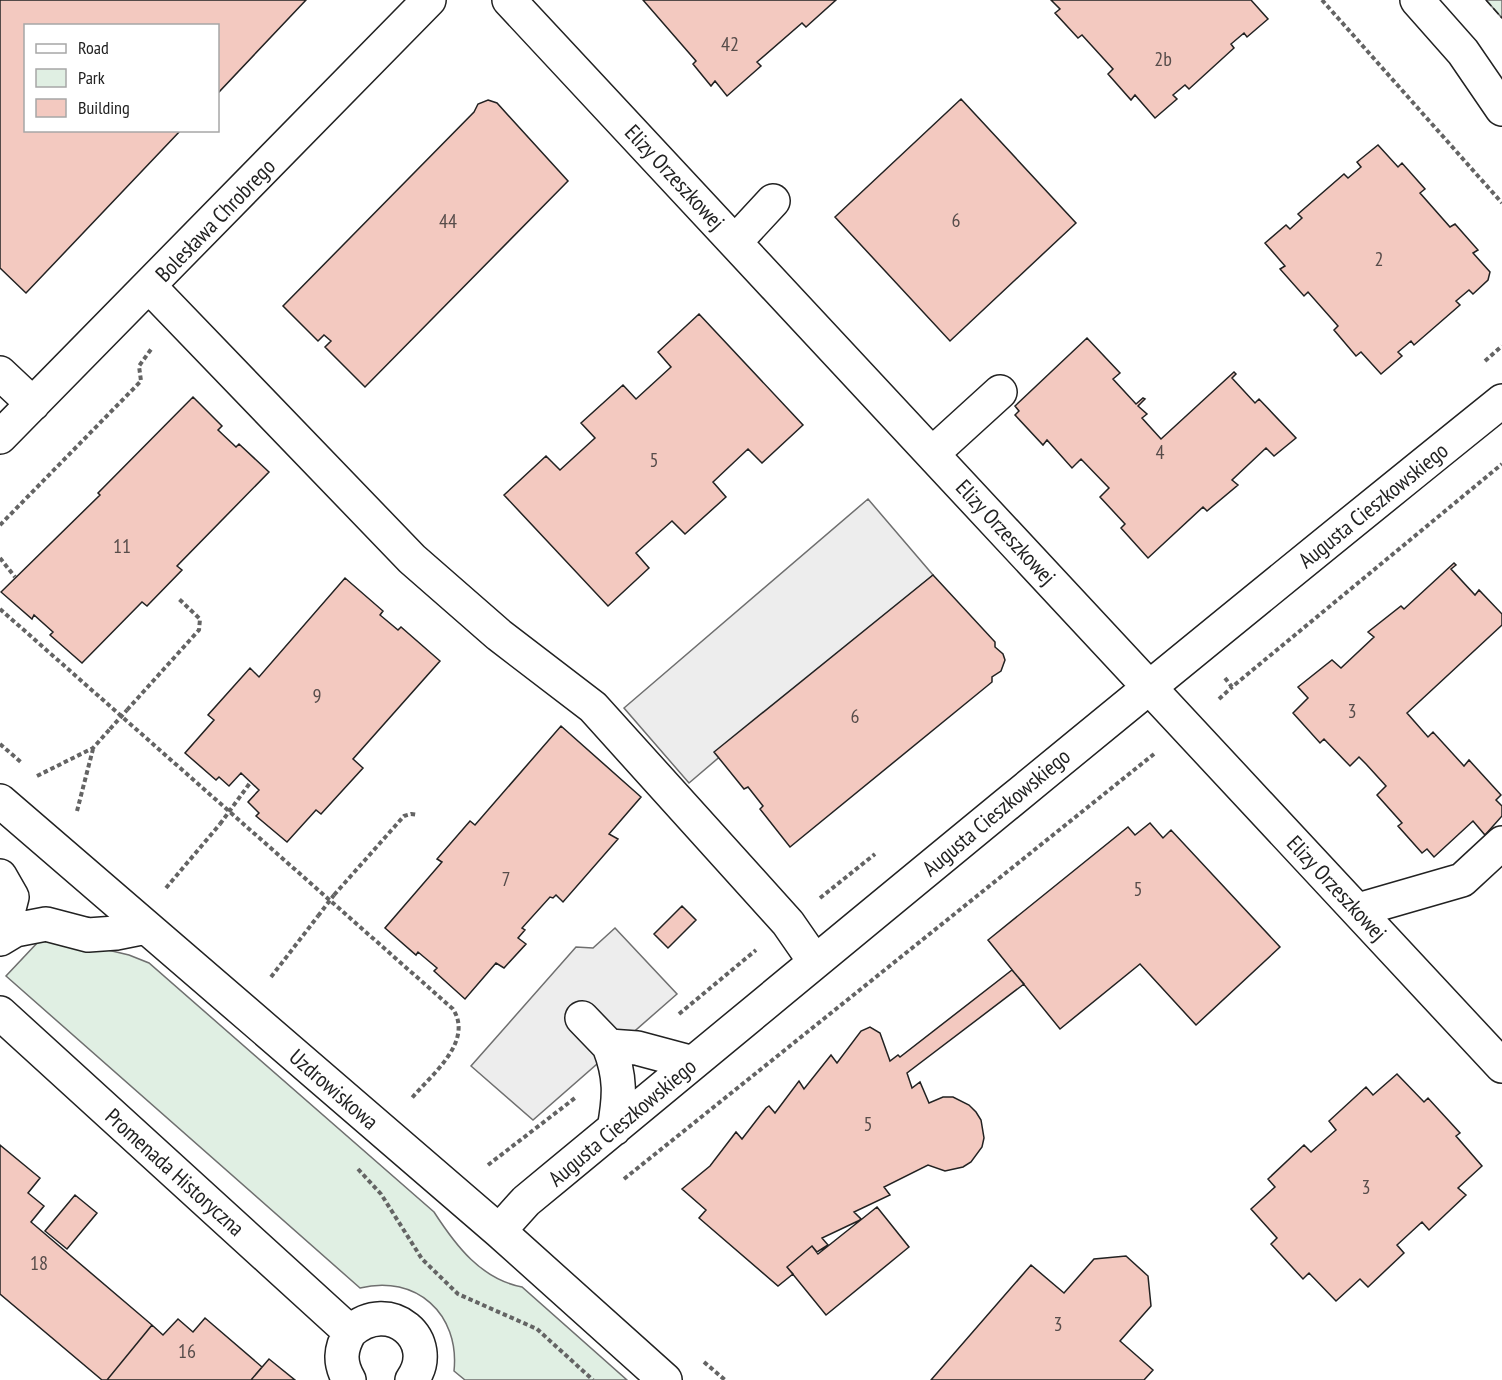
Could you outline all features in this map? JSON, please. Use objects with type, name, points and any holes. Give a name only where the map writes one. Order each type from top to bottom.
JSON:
[{"type":"street","name":"Bolesława Chrobrego","points":[[0,437],[150,287],[429,0]]},
{"type":"street","name":"Elizy Orzeszkowej","points":[[509,0],[1502,1066]]},
{"type":"street","points":[[1418,0],[1463,52],[1502,109]]},
{"type":"street","points":[[735,242],[773,201]]},
{"type":"street","points":[[150,287],[405,569],[499,635],[593,707],[788,923],[815,962]]},
{"type":"street","points":[[0,374],[33,404]]},
{"type":"street","points":[[933,453],[1000,392]]},
{"type":"street","name":"Augusta Cieszkowskiego","points":[[499,1231],[526,1202],[1148,686],[1502,401]]},
{"type":"street","name":"Uzdrowiskowa","points":[[0,801],[499,1231],[665,1380]]},
{"type":"street","points":[[1358,910],[1462,880],[1502,843]]},
{"type":"street","points":[[0,876],[12,897],[1,937]]},
{"type":"street","points":[[1,937],[15,930],[46,924],[88,935],[116,933],[146,927]]},
{"type":"street","name":"Promenada Historyczna","points":[[0,1012],[350,1332]]},
{"type":"street","points":[[582,1018],[609,1046],[616,1065],[620,1094],[614,1129]]},
{"type":"street","points":[[609,1046],[637,1048],[693,1063]]},
{"type":"street","points":[[349,1380],[343,1370],[341,1356],[350,1332],[366,1321],[384,1317],[407,1328],[415,1338],[420,1362],[412,1380]]},
{"type":"path","points":[[1322,0],[1502,203]]},
{"type":"path","points":[[0,525],[141,381],[139,366],[176,314]]},
{"type":"path","points":[[0,558],[15,578]]},
{"type":"path","points":[[37,776],[93,748],[201,627],[200,619],[179,599]]},
{"type":"path","points":[[0,609],[453,1009],[460,1019],[459,1039],[408,1102]]},
{"type":"path","points":[[615,1186],[1187,728],[1232,687]]},
{"type":"path","points":[[77,813],[93,748]]},
{"type":"path","points":[[164,891],[220,824],[250,783]]},
{"type":"path","points":[[269,979],[334,895],[404,816],[418,815]]},
{"type":"path","points":[[354,1164],[381,1194],[422,1259],[458,1294],[537,1329],[593,1380]]},
{"type":"green space","points":[[1486,0],[1502,0],[1502,18]]},
{"type":"green space","points":[[57,938],[129,955],[149,963],[434,1212],[461,1249],[482,1269],[507,1283],[522,1287],[627,1380],[465,1380],[454,1371],[454,1350],[450,1332],[442,1316],[430,1303],[416,1293],[399,1287],[380,1285],[360,1288],[6,976],[39,941]]},
{"type":"shaded area","points":[[868,499],[933,575],[689,783],[624,708]]},
{"type":"shaded area","points":[[615,928],[677,994],[533,1120],[471,1066],[576,947],[593,948]]},
{"type":"building","points":[[0,0],[306,0],[219,92],[219,24],[24,24],[24,132],[179,132],[26,293],[0,268]]},
{"type":"building","points":[[643,0],[836,0],[806,27],[802,23],[757,62],[761,66],[727,96],[715,81],[711,86],[693,64],[696,61]]},
{"type":"building","points":[[1051,0],[1251,0],[1268,19],[1247,37],[1244,33],[1231,44],[1234,48],[1189,89],[1185,85],[1173,95],[1177,99],[1155,118],[1135,95],[1131,100],[1108,74],[1113,69],[1082,35],[1078,38],[1055,13],[1060,9]]},
{"type":"building","points":[[961,99],[1076,223],[950,341],[835,217]]},
{"type":"building","points":[[488,100],[497,103],[568,181],[365,387],[325,347],[331,341],[324,335],[318,341],[283,306],[474,112],[478,104]]},
{"type":"building","points":[[1378,145],[1398,167],[1402,163],[1425,189],[1420,193],[1450,227],[1455,224],[1478,250],[1473,253],[1490,272],[1488,280],[1473,294],[1469,290],[1456,301],[1460,305],[1414,345],[1411,341],[1398,352],[1402,356],[1381,374],[1361,352],[1356,356],[1334,330],[1338,326],[1308,292],[1304,296],[1280,269],[1285,266],[1265,243],[1286,225],[1290,229],[1302,218],[1298,214],[1344,174],[1348,178],[1361,167],[1357,162]]},
{"type":"building","points":[[699,314],[803,425],[762,463],[748,449],[713,482],[726,497],[685,534],[672,521],[636,553],[649,568],[608,606],[504,495],[546,456],[560,470],[595,438],[581,423],[623,385],[636,399],[671,367],[658,352]]},
{"type":"building","points":[[1087,338],[1120,373],[1113,379],[1136,404],[1143,398],[1145,399],[1138,406],[1147,414],[1142,418],[1161,439],[1234,372],[1236,374],[1232,378],[1255,403],[1259,399],[1296,438],[1274,456],[1266,448],[1232,480],[1238,485],[1207,511],[1203,507],[1148,558],[1121,528],[1125,524],[1100,497],[1109,488],[1081,459],[1072,468],[1047,440],[1043,445],[1015,415],[1019,411],[1015,406]]},
{"type":"building","points":[[193,397],[222,426],[218,430],[236,447],[239,444],[269,472],[177,566],[182,570],[147,606],[142,602],[82,663],[50,635],[53,632],[34,615],[32,619],[1,592],[100,495],[98,493]]},
{"type":"building","points":[[1454,563],[1456,565],[1451,569],[1475,595],[1479,590],[1502,614],[1502,625],[1407,713],[1428,737],[1433,732],[1464,766],[1469,760],[1501,795],[1496,800],[1502,806],[1502,816],[1485,835],[1473,821],[1434,857],[1427,849],[1422,853],[1398,826],[1402,823],[1377,795],[1386,786],[1366,764],[1359,757],[1350,766],[1324,739],[1320,743],[1293,713],[1308,698],[1298,687],[1332,660],[1341,668],[1374,637],[1368,632],[1401,606],[1404,609]]},
{"type":"building","points":[[933,575],[995,642],[995,647],[1003,654],[1005,660],[1001,671],[992,677],[992,682],[790,847],[760,809],[763,806],[748,787],[744,789],[714,752]]},
{"type":"building","points":[[345,578],[383,611],[380,615],[398,630],[401,627],[440,661],[353,759],[363,768],[321,814],[316,810],[287,842],[256,816],[259,813],[248,802],[259,790],[241,773],[229,786],[219,777],[216,780],[185,753],[214,720],[208,715],[250,668],[259,677]]},
{"type":"building","points":[[561,726],[641,797],[609,834],[618,839],[563,902],[556,895],[553,898],[550,897],[522,928],[525,930],[518,938],[526,944],[504,968],[496,963],[465,999],[434,971],[437,968],[418,952],[416,955],[385,928],[442,862],[437,859],[470,821],[475,825]]},
{"type":"building","points":[[1150,823],[1163,838],[1171,830],[1280,947],[1196,1025],[1140,964],[1060,1029],[988,940],[1128,827],[1135,835]]},
{"type":"building","points":[[682,906],[696,920],[668,948],[654,934]]},
{"type":"building","points":[[1012,970],[1024,984],[907,1073],[912,1088],[920,1082],[929,1103],[943,1097],[953,1097],[969,1105],[976,1112],[981,1120],[984,1138],[982,1147],[971,1162],[963,1167],[945,1171],[928,1165],[884,1187],[890,1195],[854,1212],[861,1219],[822,1238],[828,1245],[817,1252],[812,1246],[787,1267],[793,1274],[778,1286],[699,1218],[706,1210],[682,1189],[710,1166],[736,1132],[742,1139],[769,1106],[775,1113],[799,1081],[804,1089],[831,1055],[837,1063],[861,1031],[870,1027],[880,1033],[890,1061],[898,1055],[900,1057]]},
{"type":"building","points":[[1397,1074],[1424,1102],[1428,1098],[1460,1133],[1456,1136],[1482,1166],[1458,1188],[1466,1195],[1429,1230],[1422,1222],[1397,1245],[1404,1253],[1368,1287],[1360,1279],[1336,1301],[1309,1273],[1303,1279],[1271,1244],[1277,1238],[1251,1209],[1275,1187],[1268,1179],[1304,1145],[1311,1152],[1336,1130],[1329,1121],[1366,1087],[1373,1095]]},
{"type":"building","points":[[0,1145],[40,1178],[28,1193],[44,1206],[31,1222],[152,1325],[107,1380],[102,1380],[0,1294]]},
{"type":"building","points":[[75,1195],[97,1213],[67,1249],[45,1231]]},
{"type":"building","points":[[877,1207],[909,1247],[826,1315],[787,1267],[812,1246],[818,1254]]},
{"type":"building","points":[[1126,1256],[1148,1276],[1151,1306],[1120,1341],[1153,1370],[1144,1380],[931,1380],[1031,1265],[1064,1293],[1094,1259]]},
{"type":"building","points":[[205,1318],[262,1367],[251,1380],[107,1380],[152,1325],[163,1335],[178,1319],[193,1332]]},
{"type":"building","points":[[269,1359],[295,1380],[251,1380]]},
{"type":"fence","points":[[1486,0],[1502,18]]}]
